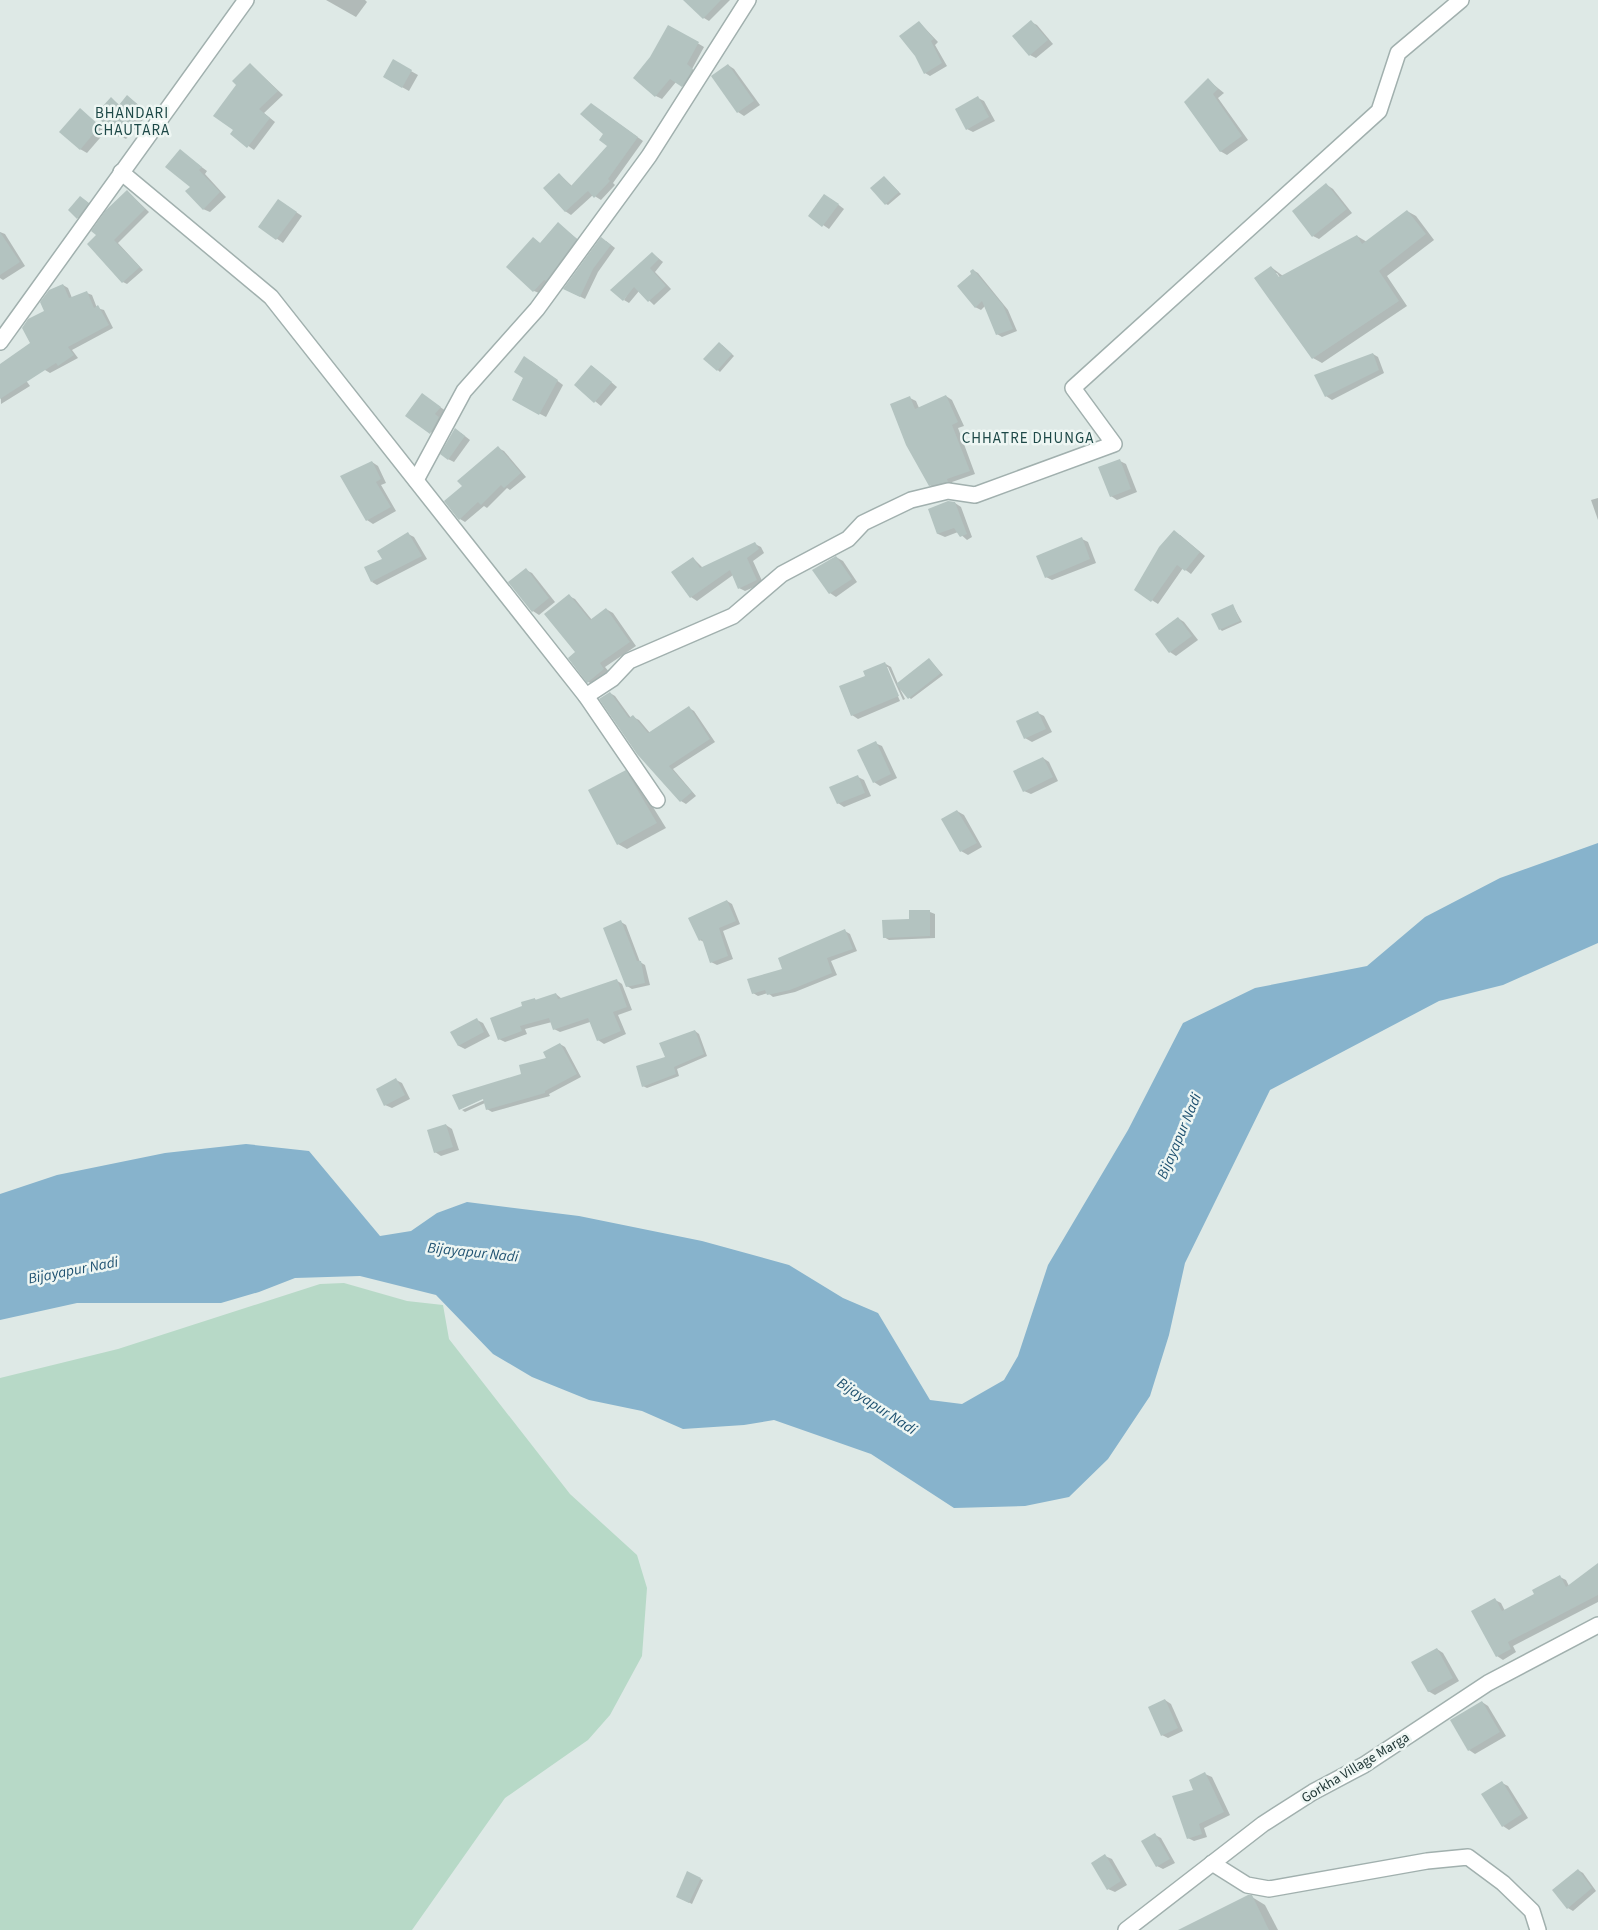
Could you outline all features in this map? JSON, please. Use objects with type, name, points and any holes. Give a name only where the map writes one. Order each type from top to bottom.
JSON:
[{"type":"street","points":[[0,342],[246,0]]},
{"type":"street","points":[[416,480],[464,392],[538,308],[643,164],[748,0]]},
{"type":"street","points":[[586,696],[612,679],[629,661],[733,616],[782,574],[848,538],[863,523],[911,500],[948,491],[976,495],[1114,444],[1073,388],[1379,112],[1398,53],[1460,0]]},
{"type":"street","points":[[121,172],[270,297],[586,696],[657,800]]},
{"type":"street","name":"Gorkha Village Marga","points":[[1126,1930],[1263,1824],[1313,1792],[1364,1765],[1488,1683],[1598,1625]]},
{"type":"street","points":[[1212,1863],[1247,1885],[1269,1889],[1427,1861],[1468,1857],[1503,1883],[1532,1911],[1538,1930]]},
{"type":"green space","points":[[344,1283],[407,1301],[443,1305],[449,1339],[570,1494],[637,1555],[647,1588],[642,1656],[610,1715],[588,1740],[505,1798],[412,1930],[0,1930],[0,1378],[118,1349],[320,1284]]},
{"type":"water","name":"Bijayapur Nadi","points":[[1598,843],[1598,943],[1503,985],[1439,1001],[1270,1090],[1185,1263],[1169,1335],[1150,1396],[1108,1459],[1069,1497],[1025,1506],[954,1508],[871,1454],[774,1420],[744,1425],[683,1429],[642,1411],[589,1400],[532,1377],[493,1354],[436,1295],[360,1276],[295,1278],[259,1292],[221,1303],[77,1303],[0,1320],[0,1194],[57,1175],[165,1153],[246,1144],[309,1151],[380,1236],[411,1231],[437,1213],[467,1202],[579,1216],[702,1241],[789,1265],[843,1298],[878,1313],[930,1400],[962,1404],[1004,1380],[1018,1356],[1048,1265],[1128,1130],[1183,1023],[1255,988],[1367,966],[1425,917],[1500,878]]},
{"type":"building","points":[[683,0],[721,0],[703,19]]},
{"type":"building","points":[[1031,20],[1048,40],[1029,56],[1012,36]]},
{"type":"building","points":[[919,21],[934,39],[931,41],[942,63],[924,74],[915,56],[899,36]]},
{"type":"building","points":[[668,25],[699,42],[687,64],[693,69],[682,87],[670,79],[655,97],[633,78],[650,57]]},
{"type":"building","points":[[393,59],[412,70],[402,88],[383,77]]},
{"type":"building","points":[[250,63],[278,91],[259,109],[270,118],[247,148],[230,134],[233,130],[213,116],[236,85],[232,81]]},
{"type":"building","points":[[728,64],[754,101],[737,113],[711,76]]},
{"type":"building","points":[[1208,78],[1218,89],[1213,94],[1242,136],[1220,152],[1184,102]]},
{"type":"building","points":[[127,95],[144,110],[119,137],[95,115],[111,97],[119,105]]},
{"type":"building","points":[[978,96],[989,117],[966,130],[955,109]]},
{"type":"building","points":[[591,103],[638,137],[608,179],[610,181],[594,198],[588,191],[565,212],[543,188],[559,173],[571,186],[607,146],[599,140],[603,134],[580,114]]},
{"type":"building","points":[[80,108],[100,126],[80,150],[59,132]]},
{"type":"building","points":[[180,149],[202,167],[199,170],[220,192],[203,210],[185,191],[190,187],[165,167]]},
{"type":"building","points":[[884,176],[899,192],[885,205],[870,188]]},
{"type":"building","points":[[1326,183],[1347,209],[1312,237],[1292,211]]},
{"type":"building","points":[[127,190],[145,209],[114,240],[140,267],[122,283],[87,244],[96,235],[91,231],[106,210]]},
{"type":"building","points":[[824,194],[839,204],[822,227],[808,216]]},
{"type":"building","points":[[80,196],[89,203],[77,219],[68,210]]},
{"type":"building","points":[[278,199],[297,212],[276,240],[258,227]]},
{"type":"building","points":[[1407,210],[1426,234],[1379,271],[1399,301],[1312,359],[1254,278],[1271,266],[1279,277],[1357,235],[1362,244]]},
{"type":"building","points":[[558,222],[577,239],[546,281],[544,280],[533,292],[506,267],[533,237],[540,243]]},
{"type":"building","points":[[0,232],[20,262],[0,275]]},
{"type":"building","points":[[601,237],[611,245],[593,269],[580,297],[563,289]]},
{"type":"building","points":[[652,252],[659,259],[650,268],[666,286],[648,302],[634,287],[623,301],[610,290]]},
{"type":"building","points":[[973,269],[1003,305],[1013,329],[996,335],[982,301],[975,308],[957,286],[971,274],[970,271]]},
{"type":"building","points":[[63,284],[69,298],[87,291],[94,308],[98,305],[109,325],[68,347],[74,355],[58,366],[56,363],[0,399],[0,364],[30,343],[22,328],[28,319],[44,311],[40,302],[49,290]]},
{"type":"building","points":[[719,342],[732,354],[717,371],[703,359]]},
{"type":"building","points":[[1373,353],[1379,370],[1325,397],[1314,375]]},
{"type":"building","points":[[524,356],[558,380],[539,415],[512,400],[523,378],[514,372]]},
{"type":"building","points":[[591,365],[612,382],[594,403],[574,385]]},
{"type":"building","points":[[422,393],[441,407],[435,414],[439,417],[430,434],[405,416]]},
{"type":"building","points":[[946,395],[958,422],[952,425],[970,471],[947,479],[948,482],[929,486],[906,445],[890,404],[910,396],[915,409]]},
{"type":"building","points":[[455,428],[465,436],[448,460],[440,454]]},
{"type":"building","points":[[498,446],[521,473],[504,488],[501,485],[481,505],[478,502],[459,520],[444,501],[462,486],[457,481]]},
{"type":"building","points":[[1120,459],[1131,489],[1110,497],[1098,467]]},
{"type":"building","points":[[372,461],[381,479],[376,482],[391,507],[366,521],[340,476]]},
{"type":"building","points":[[948,501],[955,502],[967,534],[960,537],[954,528],[937,534],[928,509]]},
{"type":"building","points":[[1174,530],[1200,552],[1185,571],[1177,565],[1151,602],[1134,590],[1159,547]]},
{"type":"building","points":[[408,532],[422,556],[371,582],[364,567],[382,559],[377,551]]},
{"type":"building","points":[[1082,537],[1090,559],[1045,578],[1036,556]]},
{"type":"building","points":[[755,542],[759,549],[747,558],[757,580],[738,589],[730,570],[690,598],[671,572],[693,557],[700,568]]},
{"type":"building","points":[[836,556],[852,579],[829,594],[812,570]]},
{"type":"building","points":[[526,568],[549,598],[532,612],[508,582]]},
{"type":"building","points":[[569,594],[590,620],[606,608],[630,642],[600,663],[604,669],[587,683],[568,658],[575,652],[544,614]]},
{"type":"building","points":[[1233,604],[1240,621],[1219,630],[1211,614]]},
{"type":"building","points":[[1178,617],[1192,636],[1169,653],[1155,634]]},
{"type":"building","points":[[929,658],[941,673],[908,699],[896,684]]},
{"type":"building","points":[[885,662],[899,696],[851,716],[839,686],[865,676],[863,671]]},
{"type":"building","points":[[610,692],[629,718],[633,715],[648,733],[689,706],[710,739],[669,766],[692,792],[680,802],[637,754],[599,699]]},
{"type":"building","points":[[1038,711],[1046,729],[1024,739],[1016,721]]},
{"type":"building","points":[[876,741],[891,774],[873,783],[857,750]]},
{"type":"building","points":[[1043,757],[1053,777],[1023,792],[1013,771]]},
{"type":"building","points":[[626,770],[657,823],[617,845],[588,790]]},
{"type":"building","points":[[858,775],[865,793],[837,804],[829,787]]},
{"type":"building","points":[[957,810],[977,843],[960,852],[941,819]]},
{"type":"building","points":[[727,900],[736,921],[719,928],[728,956],[710,963],[702,939],[699,941],[688,918]]},
{"type":"building","points":[[909,910],[930,910],[930,936],[883,938],[882,920],[909,919]]},
{"type":"building","points":[[621,920],[637,961],[641,961],[645,983],[626,987],[603,928]]},
{"type":"building","points":[[845,929],[853,949],[827,958],[832,973],[790,990],[767,995],[765,990],[752,994],[747,979],[782,969],[778,958]]},
{"type":"building","points":[[617,979],[627,1007],[613,1012],[621,1031],[597,1041],[588,1018],[553,1030],[549,1018],[520,1026],[522,1031],[498,1040],[490,1018],[522,1006],[521,1002],[535,998],[535,1000],[556,993],[558,999]]},
{"type":"building","points":[[477,1018],[484,1032],[458,1046],[450,1032]]},
{"type":"building","points":[[695,1030],[704,1054],[674,1067],[676,1074],[642,1087],[636,1066],[665,1057],[659,1043]]},
{"type":"building","points":[[560,1043],[577,1074],[545,1091],[545,1093],[486,1110],[483,1099],[459,1110],[452,1095],[521,1074],[519,1065],[546,1058],[543,1052]]},
{"type":"building","points":[[396,1078],[405,1095],[384,1106],[376,1089]]},
{"type":"building","points":[[446,1124],[453,1147],[434,1153],[427,1130]]},
{"type":"building","points":[[1598,1563],[1598,1595],[1508,1642],[1511,1649],[1496,1657],[1471,1611],[1495,1598],[1502,1611],[1534,1594],[1532,1590],[1560,1575],[1566,1587]]},
{"type":"building","points":[[1437,1648],[1453,1678],[1428,1692],[1411,1662]]},
{"type":"building","points":[[1165,1699],[1178,1728],[1161,1736],[1148,1707]]},
{"type":"building","points":[[1482,1701],[1500,1732],[1468,1751],[1450,1720]]},
{"type":"building","points":[[1205,1772],[1224,1812],[1199,1824],[1202,1834],[1187,1839],[1172,1796],[1193,1790],[1189,1780]]},
{"type":"building","points":[[1502,1781],[1522,1814],[1502,1827],[1481,1794]]},
{"type":"building","points":[[1155,1833],[1170,1859],[1156,1867],[1141,1841]]},
{"type":"building","points":[[1105,1854],[1121,1881],[1107,1890],[1091,1863]]},
{"type":"building","points":[[1578,1869],[1592,1888],[1567,1909],[1552,1890]]},
{"type":"building","points":[[687,1871],[701,1878],[689,1903],[676,1897]]},
{"type":"building","points":[[1248,1895],[1252,1895],[1269,1930],[1178,1930]]},
{"type":"district","name":"BHANDARI CHAUTARA","points":[[132,122]]},
{"type":"district","name":"CHHATRE DHUNGA","points":[[1028,438]]}]
